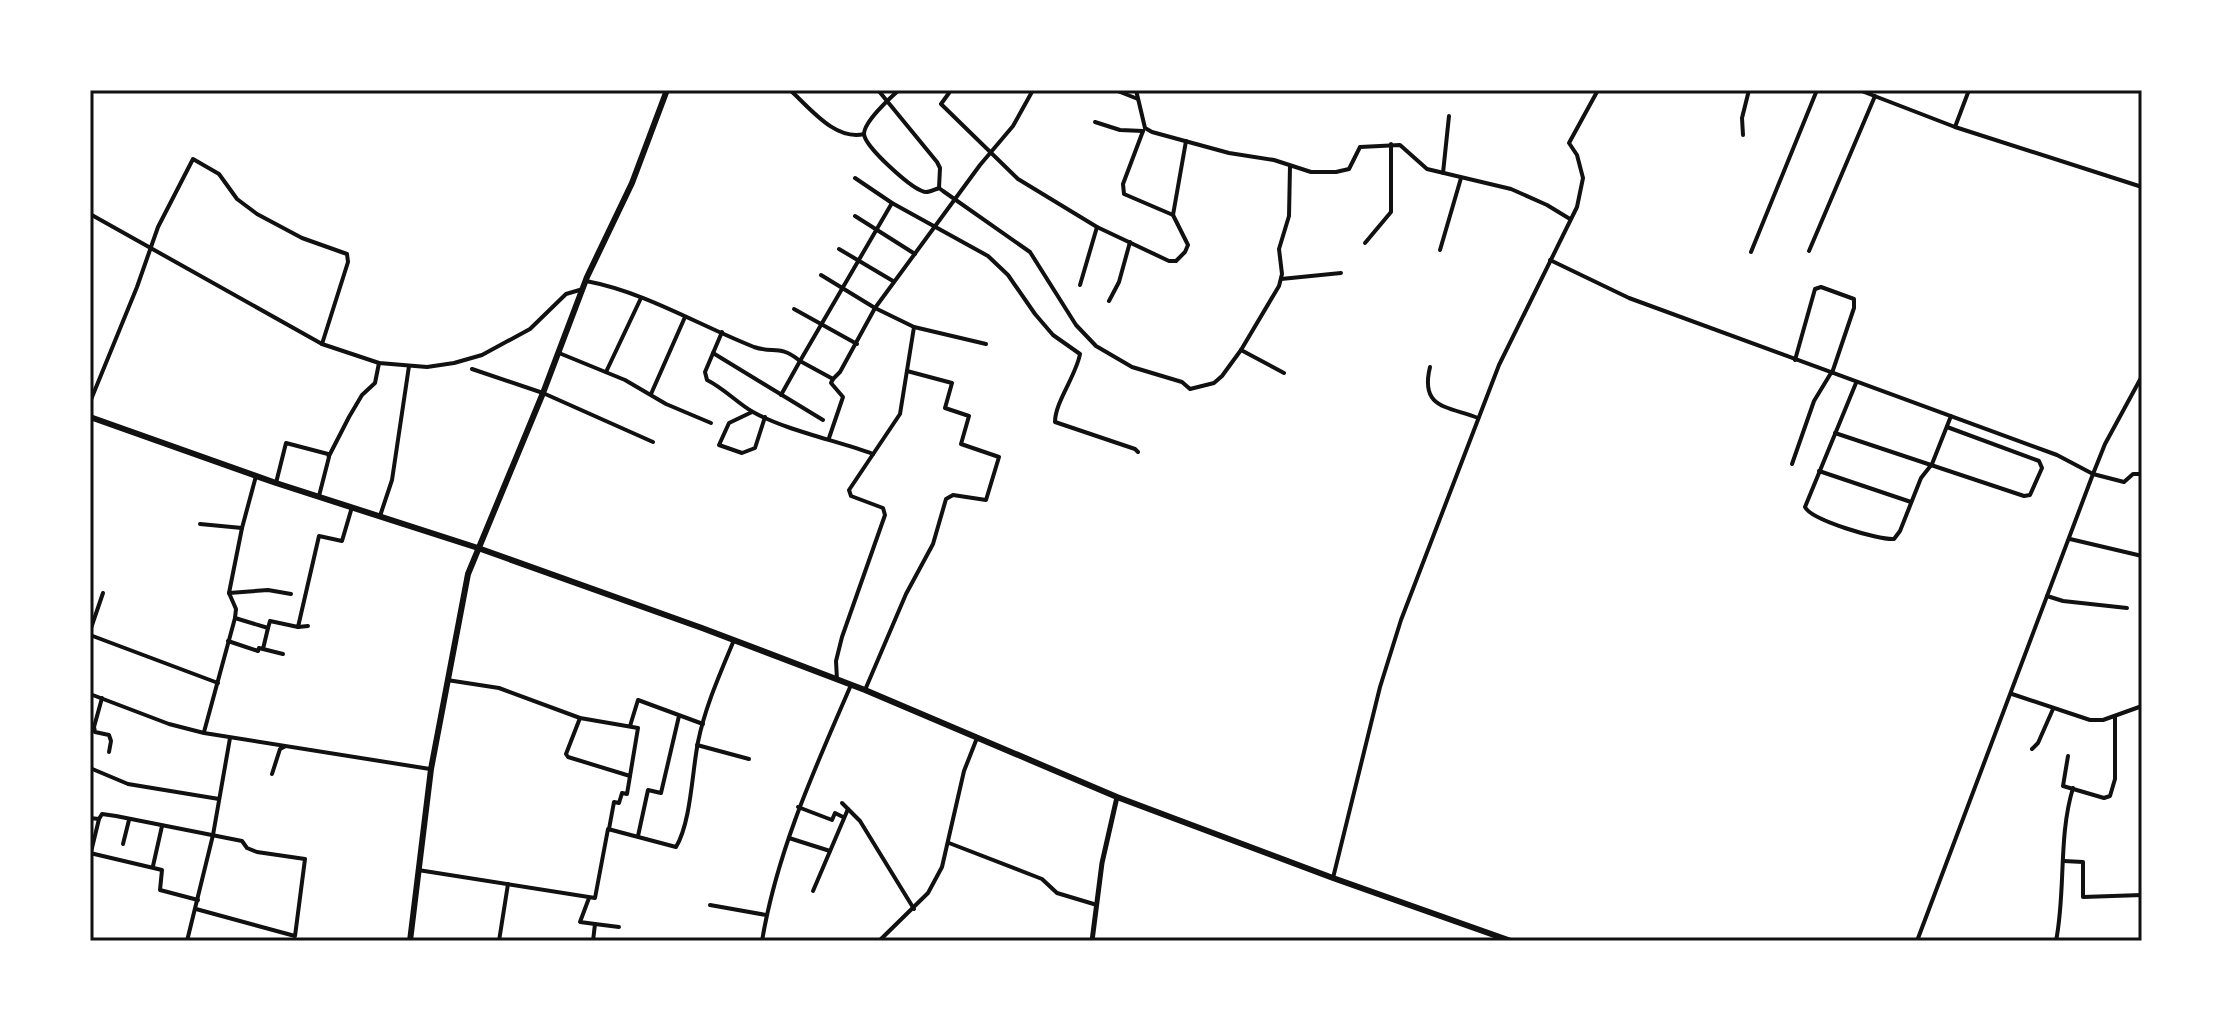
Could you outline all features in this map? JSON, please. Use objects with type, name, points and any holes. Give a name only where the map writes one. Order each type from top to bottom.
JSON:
[{"type":"main road","points":[[410,941],[431,769],[462,600],[478,548],[586,281],[632,183],[667,90]]},
{"type":"main road","points":[[90,417],[276,483],[478,548],[734,640],[865,690],[1117,797],[1490,938],[1511,941]]},
{"type":"street","points":[[790,90],[839,132],[852,137],[864,134]]},
{"type":"street","points":[[878,90],[937,162],[940,168],[939,188]]},
{"type":"street","points":[[899,90],[871,120],[864,134],[867,142],[893,170],[919,190],[925,193],[939,188]]},
{"type":"street","points":[[829,439],[843,397],[831,383],[833,379],[893,281],[1013,126],[1033,90]]},
{"type":"street","points":[[1115,90],[1138,99]]},
{"type":"street","points":[[1136,90],[1144,130],[1123,184],[1124,194],[1173,215]]},
{"type":"street","points":[[1333,878],[1380,687],[1401,620],[1510,340],[1577,207],[1583,178],[1577,155],[1569,143],[1598,90]]},
{"type":"street","points":[[1743,135],[1742,118],[1749,90]]},
{"type":"street","points":[[1751,252],[1817,90]]},
{"type":"street","points":[[1859,90],[1955,127],[2142,187]]},
{"type":"street","points":[[1955,127],[1969,90]]},
{"type":"street","points":[[949,93],[941,104],[1018,179],[1097,227],[1169,261],[1176,261],[1188,245],[1173,215],[1186,141]]},
{"type":"street","points":[[1809,251],[1875,96]]},
{"type":"street","points":[[1443,173],[1449,116]]},
{"type":"street","points":[[1095,122],[1120,130],[1144,130],[1241,155],[1274,160],[1311,172],[1344,171],[1349,169],[1360,147],[1391,144],[1405,148],[1422,166],[1511,189],[1570,219]]},
{"type":"street","points":[[1365,243],[1391,212],[1391,144]]},
{"type":"street","points":[[90,402],[169,203],[193,159],[219,174],[244,205],[302,238],[343,250],[347,254],[348,262],[322,344]]},
{"type":"street","points":[[939,188],[1030,252],[1076,325],[1096,346],[1121,362],[1182,382],[1196,390],[1214,383],[1241,350],[1281,279],[1279,249],[1289,216],[1290,166]]},
{"type":"street","points":[[855,178],[892,203],[988,256],[1008,275],[1053,335],[1079,352],[1080,357],[1055,422],[1138,452]]},
{"type":"street","points":[[1440,250],[1461,178]]},
{"type":"street","points":[[781,395],[892,203]]},
{"type":"street","points":[[90,214],[322,344],[379,363],[409,366],[454,363],[491,351],[530,329],[566,294],[583,289]]},
{"type":"street","points":[[855,216],[915,254]]},
{"type":"street","points":[[1080,285],[1097,227]]},
{"type":"street","points":[[1109,301],[1119,282],[1130,242]]},
{"type":"street","points":[[839,249],[893,281]]},
{"type":"street","points":[[1550,260],[1629,298],[2057,455],[2093,474],[2124,482],[2133,474],[2142,474]]},
{"type":"street","points":[[1281,279],[1341,273]]},
{"type":"street","points":[[821,275],[875,308],[914,327],[986,344]]},
{"type":"street","points":[[586,281],[619,287],[757,348],[784,350],[833,379]]},
{"type":"street","points":[[1792,464],[1814,401],[1832,374],[1854,308],[1854,299],[1821,287],[1815,289],[1795,360]]},
{"type":"street","points":[[606,372],[641,297]]},
{"type":"street","points":[[794,309],[857,344]]},
{"type":"street","points":[[651,394],[685,317]]},
{"type":"street","points":[[837,680],[836,661],[842,637],[885,515],[883,508],[851,496],[849,492],[900,414],[914,327]]},
{"type":"street","points":[[722,332],[704,377],[752,412],[873,454]]},
{"type":"street","points":[[1241,350],[1284,373]]},
{"type":"street","points":[[559,353],[606,372],[711,423]]},
{"type":"street","points":[[713,353],[823,420]]},
{"type":"street","points":[[319,496],[329,456],[362,395],[375,383],[379,363]]},
{"type":"street","points":[[380,516],[392,480],[409,366]]},
{"type":"street","points":[[1430,367],[1427,391],[1432,400],[1478,418]]},
{"type":"street","points":[[472,369],[543,393],[653,442]]},
{"type":"street","points":[[865,690],[906,594],[933,544],[946,499],[953,495],[986,500],[999,457],[961,444],[969,416],[945,408],[952,383],[907,371]]},
{"type":"street","points":[[1917,941],[2093,474],[2105,444],[2142,376]]},
{"type":"street","points":[[1856,383],[1807,499],[1806,511],[1854,530],[1883,539],[1894,539],[1921,478],[1932,464],[1951,416]]},
{"type":"street","points":[[752,412],[729,423],[719,445],[742,453],[755,448],[765,417]]},
{"type":"street","points":[[1835,433],[2030,495],[2042,468],[2036,458],[1947,427]]},
{"type":"street","points":[[276,483],[286,443],[329,456]]},
{"type":"street","points":[[1818,471],[1911,502]]},
{"type":"street","points":[[204,733],[235,618],[236,609],[229,593],[256,476]]},
{"type":"street","points":[[298,627],[319,536],[342,541],[352,507]]},
{"type":"street","points":[[200,524],[242,528]]},
{"type":"street","points":[[2070,539],[2142,556]]},
{"type":"street","points":[[229,593],[259,589],[291,594]]},
{"type":"street","points":[[103,593],[90,633],[218,683]]},
{"type":"street","points":[[2047,596],[2063,601],[2127,608]]},
{"type":"street","points":[[235,618],[268,628]]},
{"type":"street","points":[[263,649],[270,621],[308,626]]},
{"type":"street","points":[[609,829],[678,846],[690,796],[697,745],[710,697],[734,640]]},
{"type":"street","points":[[228,641],[258,651],[259,648],[283,654]]},
{"type":"street","points":[[418,870],[596,897],[614,802],[619,803],[622,793],[627,794],[638,728],[580,718],[499,688],[447,680]]},
{"type":"street","points":[[762,941],[766,915],[798,807],[851,685]]},
{"type":"street","points":[[90,694],[169,724],[204,733],[431,769]]},
{"type":"street","points":[[2010,694],[2090,720],[2103,720],[2142,706]]},
{"type":"street","points":[[102,698],[94,727],[95,732],[109,735],[109,752]]},
{"type":"street","points":[[630,726],[638,700],[703,724]]},
{"type":"street","points":[[2032,749],[2038,743],[2053,709]]},
{"type":"street","points":[[638,836],[648,790],[661,793],[679,716]]},
{"type":"street","points":[[2068,756],[2062,784],[2104,798],[2110,796],[2115,779],[2115,716]]},
{"type":"street","points":[[580,718],[566,754],[568,757],[630,776]]},
{"type":"street","points":[[187,941],[213,835],[230,738]]},
{"type":"street","points":[[879,941],[928,893],[942,867],[964,771],[977,738]]},
{"type":"street","points":[[272,774],[280,749],[286,745]]},
{"type":"street","points":[[697,745],[749,759]]},
{"type":"street","points":[[90,768],[128,784],[219,799]]},
{"type":"street","points":[[2056,941],[2061,917],[2067,813],[2073,788]]},
{"type":"street","points":[[1092,941],[1102,863],[1117,797]]},
{"type":"street","points":[[842,803],[865,827],[914,909]]},
{"type":"street","points":[[798,807],[832,820],[835,813],[844,818]]},
{"type":"street","points":[[813,891],[848,809]]},
{"type":"street","points":[[196,909],[295,936],[305,859],[257,852],[242,841],[102,814],[90,853],[162,870],[160,890],[198,900]]},
{"type":"street","points":[[90,818],[99,819]]},
{"type":"street","points":[[123,844],[129,820]]},
{"type":"street","points":[[153,867],[162,826]]},
{"type":"street","points":[[789,838],[830,851]]},
{"type":"street","points":[[949,843],[1042,879],[1057,893],[1097,905]]},
{"type":"street","points":[[2064,861],[2083,862],[2083,897],[2142,895]]},
{"type":"street","points":[[499,941],[508,884]]},
{"type":"street","points":[[589,897],[580,922],[619,927]]},
{"type":"street","points":[[710,905],[766,915]]},
{"type":"street","points":[[2142,918],[2142,941]]},
{"type":"street","points":[[593,941],[595,924]]}]
